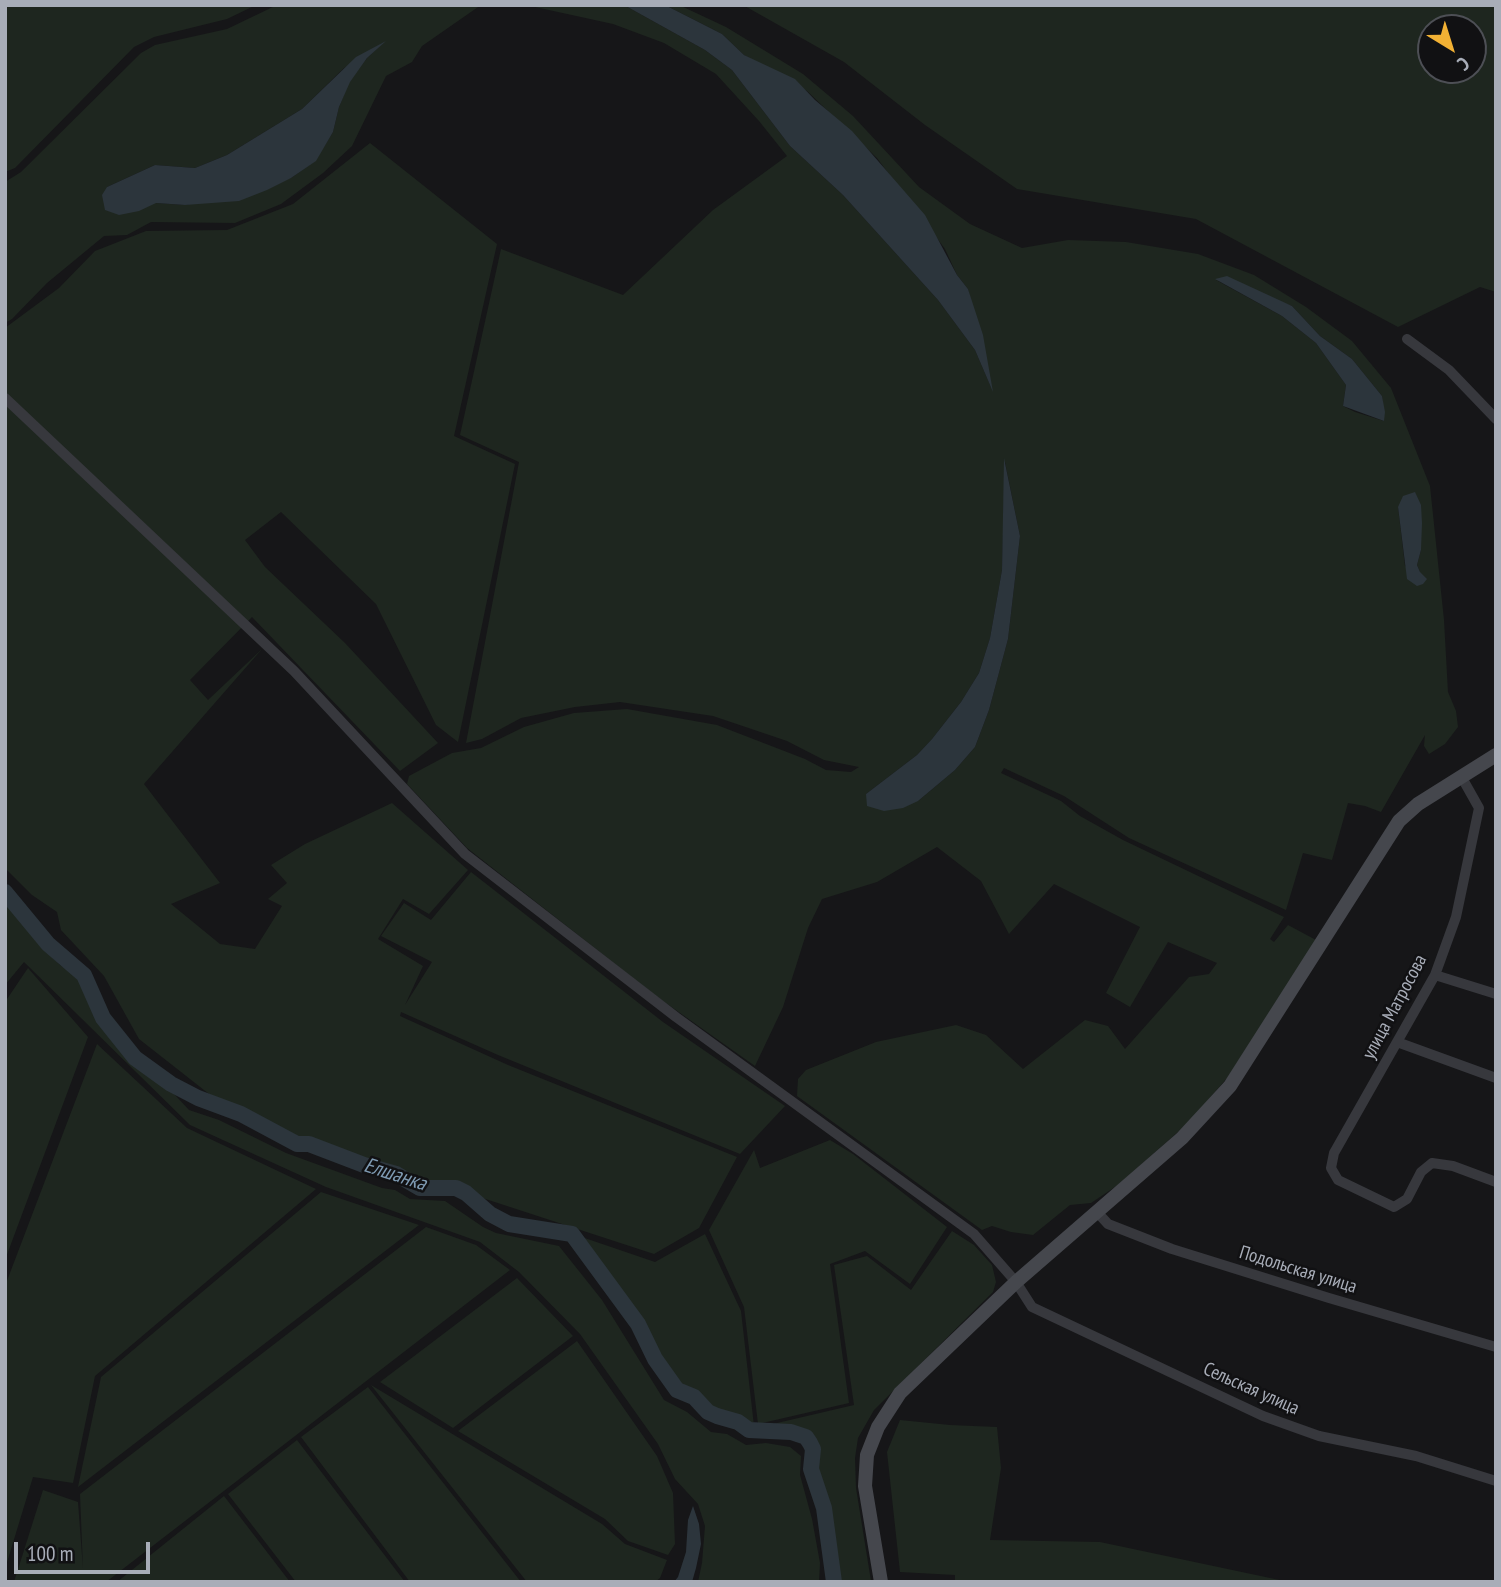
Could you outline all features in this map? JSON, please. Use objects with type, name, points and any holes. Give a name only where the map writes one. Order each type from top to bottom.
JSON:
[{"type":"main road","points":[[880,1578],[865,1486],[867,1455],[878,1427],[900,1393],[1016,1282],[1182,1138],[1230,1086],[1399,821],[1418,804],[1496,755]]},
{"type":"street","points":[[1407,339],[1449,370],[1496,419]]},
{"type":"street","name":"Сельская улица","points":[[5,398],[294,671],[465,854],[676,1017],[974,1234],[1016,1282],[1032,1307],[1264,1416],[1319,1437],[1416,1456],[1496,1481]]},
{"type":"street","name":"улица Матросова","points":[[1461,776],[1479,808],[1456,917],[1435,975],[1334,1153],[1331,1168],[1338,1180],[1394,1207],[1406,1199],[1421,1172],[1432,1163],[1453,1166],[1496,1182]]},
{"type":"street","points":[[1435,975],[1496,994]]},
{"type":"street","points":[[1397,1042],[1496,1078]]},
{"type":"street","name":"Подольская улица","points":[[1097,1212],[1108,1224],[1172,1249],[1496,1347]]},
{"type":"shaded area","points":[[5,5],[256,5],[227,19],[154,37],[134,47],[15,168],[5,172]]},
{"type":"shaded area","points":[[277,5],[481,5],[422,46],[412,62],[386,76],[352,146],[323,173],[281,204],[235,223],[151,222],[127,235],[104,236],[47,283],[5,323],[5,182],[21,172],[141,53],[155,45],[227,29]],"holes":[[[383,43],[367,58],[349,82],[333,132],[315,161],[291,178],[185,205],[156,203],[107,187],[155,165],[195,168],[227,155],[302,109],[344,68]]]},
{"type":"shaded area","points":[[526,5],[624,5],[705,50],[732,70],[790,146],[843,195],[938,300],[975,350],[991,387],[968,289],[957,275],[945,249],[877,158],[807,91],[744,55],[722,34],[665,5],[679,5],[726,27],[803,74],[853,116],[919,187],[970,224],[1022,248],[1068,240],[1126,242],[1198,254],[1254,275],[1306,307],[1352,341],[1391,388],[1430,486],[1444,620],[1448,692],[1456,711],[1458,727],[1445,744],[1429,754],[1424,746],[1425,735],[1381,812],[1348,803],[1332,860],[1303,853],[1286,910],[1129,838],[1064,796],[1004,768],[1001,773],[1061,801],[1080,816],[1123,840],[1284,917],[1270,939],[1274,942],[1288,925],[1316,940],[1228,1077],[1187,1124],[1118,1185],[1091,1203],[1070,1205],[1033,1235],[992,1226],[982,1230],[797,1096],[798,1079],[806,1070],[876,1042],[956,1025],[986,1035],[1023,1069],[1085,1020],[1108,1026],[1125,1049],[1189,977],[1209,974],[1217,963],[1168,942],[1130,1007],[1106,993],[1140,927],[1054,884],[1009,934],[981,881],[937,847],[877,882],[822,899],[808,928],[783,1007],[755,1066],[656,996],[467,848],[407,784],[409,776],[452,753],[481,748],[524,727],[574,713],[627,709],[717,725],[805,759],[826,770],[851,772],[859,767],[824,760],[787,741],[713,716],[620,702],[575,707],[521,718],[482,739],[466,743],[519,462],[460,435],[501,249],[623,295],[713,210],[787,156],[716,74],[664,43],[613,24]],"holes":[[[1216,280],[1292,306],[1320,336],[1352,359],[1382,396],[1384,421],[1343,406],[1346,385],[1316,343],[1282,316]],[[1005,462],[1020,536],[1008,639],[989,710],[975,747],[955,770],[918,801],[866,794],[917,755],[932,739],[961,702],[979,673],[990,638],[1002,570]],[[1421,505],[1421,550],[1417,565],[1420,572],[1405,566],[1398,507]]]},
{"type":"shaded area","points":[[624,5],[665,5],[722,34],[744,55],[795,79],[852,131],[925,215],[957,275],[968,289],[983,335],[993,392],[975,350],[938,300],[843,195],[790,146],[732,70],[705,50]]},
{"type":"shaded area","points":[[743,5],[1496,5],[1496,292],[1480,287],[1398,327],[1196,219],[1017,189],[925,125],[844,62]]},
{"type":"shaded area","points":[[386,41],[367,58],[350,82],[339,107],[333,132],[316,161],[291,178],[239,201],[185,205],[156,203],[139,211],[119,215],[105,210],[102,195],[107,187],[155,165],[195,168],[227,155],[302,109],[356,57]]},
{"type":"shaded area","points":[[370,143],[497,244],[454,436],[515,464],[458,742],[436,725],[376,604],[281,512],[245,540],[265,567],[345,643],[438,743],[400,771],[252,617],[190,680],[208,700],[262,649],[144,784],[220,883],[171,904],[220,944],[255,949],[282,906],[268,899],[287,883],[271,865],[305,844],[392,803],[468,870],[429,914],[403,899],[378,939],[423,966],[405,1005],[432,962],[381,936],[404,903],[431,920],[471,872],[663,1022],[785,1106],[740,1154],[498,1055],[401,1012],[400,1016],[508,1065],[737,1157],[699,1228],[654,1254],[262,1126],[218,1101],[139,1039],[104,976],[61,930],[57,912],[32,895],[5,868],[5,328],[59,288],[95,251],[146,231],[227,230],[293,204]]},
{"type":"shaded area","points":[[1227,276],[1292,306],[1320,336],[1352,359],[1382,396],[1384,421],[1343,406],[1346,385],[1316,343],[1282,316],[1215,279]]},
{"type":"shaded area","points":[[1004,458],[1020,536],[1008,639],[989,710],[975,747],[955,770],[918,801],[903,808],[884,811],[867,806],[866,794],[917,755],[932,739],[961,702],[979,673],[990,638],[1002,570]]},
{"type":"shaded area","points":[[1415,492],[1421,505],[1422,523],[1421,550],[1417,565],[1427,579],[1417,586],[1407,579],[1398,507],[1403,496]]},
{"type":"shaded area","points":[[5,900],[43,948],[60,965],[80,978],[89,990],[104,1024],[137,1066],[163,1082],[189,1110],[219,1120],[286,1153],[382,1188],[395,1190],[410,1199],[445,1201],[496,1233],[559,1246],[602,1300],[664,1400],[687,1412],[711,1432],[727,1434],[746,1445],[766,1443],[790,1447],[801,1456],[800,1475],[820,1563],[819,1582],[698,1582],[705,1526],[698,1504],[675,1479],[658,1444],[580,1334],[519,1272],[480,1242],[326,1187],[190,1125],[24,962],[5,985]]},
{"type":"shaded area","points":[[28,968],[88,1037],[5,1260],[5,1002]]},
{"type":"shaded area","points":[[97,1044],[187,1128],[316,1189],[95,1376],[73,1483],[33,1477],[5,1569],[5,1286]]},
{"type":"shaded area","points":[[830,1140],[853,1154],[947,1227],[910,1284],[865,1251],[830,1264],[849,1403],[758,1424],[744,1307],[709,1230],[754,1150],[760,1168]]},
{"type":"shaded area","points":[[321,1192],[419,1225],[78,1487],[101,1377]]},
{"type":"shaded area","points":[[426,1227],[476,1245],[510,1270],[106,1582],[14,1582],[43,1490],[78,1502],[83,1569],[80,1494]]},
{"type":"shaded area","points":[[952,1231],[974,1245],[992,1265],[996,1282],[993,1292],[874,1410],[858,1438],[855,1458],[856,1488],[871,1581],[829,1582],[823,1519],[809,1474],[811,1459],[807,1444],[785,1436],[757,1433],[760,1427],[854,1405],[834,1265],[867,1256],[911,1290]]},
{"type":"shaded area","points":[[570,1233],[655,1262],[705,1234],[741,1311],[754,1426],[752,1435],[720,1421],[672,1392],[649,1359],[643,1342]]},
{"type":"shaded area","points":[[517,1278],[573,1336],[453,1428],[380,1382]]},
{"type":"shaded area","points":[[577,1341],[657,1456],[673,1493],[675,1544],[668,1555],[628,1541],[605,1519],[458,1431]]},
{"type":"shaded area","points":[[371,1385],[602,1524],[625,1544],[667,1560],[660,1578],[655,1582],[527,1582]]},
{"type":"shaded area","points":[[368,1387],[521,1582],[410,1582],[301,1437]]},
{"type":"shaded area","points":[[900,1420],[997,1427],[1001,1468],[990,1540],[1100,1542],[1289,1582],[955,1582],[955,1575],[900,1572],[887,1452]]},
{"type":"shaded area","points":[[297,1440],[405,1582],[296,1582],[228,1494]]},
{"type":"shaded area","points":[[224,1496],[290,1582],[117,1582]]},
{"type":"shaded area","points":[[693,1506],[699,1524],[701,1544],[696,1568],[692,1582],[674,1582],[686,1552],[688,1520]]},
{"type":"waterway","name":"Елшанка","points":[[5,892],[48,944],[84,975],[103,1018],[135,1058],[171,1084],[198,1098],[241,1114],[297,1144],[309,1144],[396,1174],[420,1188],[456,1188],[466,1193],[490,1214],[509,1224],[572,1234],[638,1324],[655,1359],[677,1390],[694,1397],[708,1412],[738,1422],[749,1430],[791,1432],[806,1437],[813,1449],[811,1469],[824,1508],[834,1582]]}]
